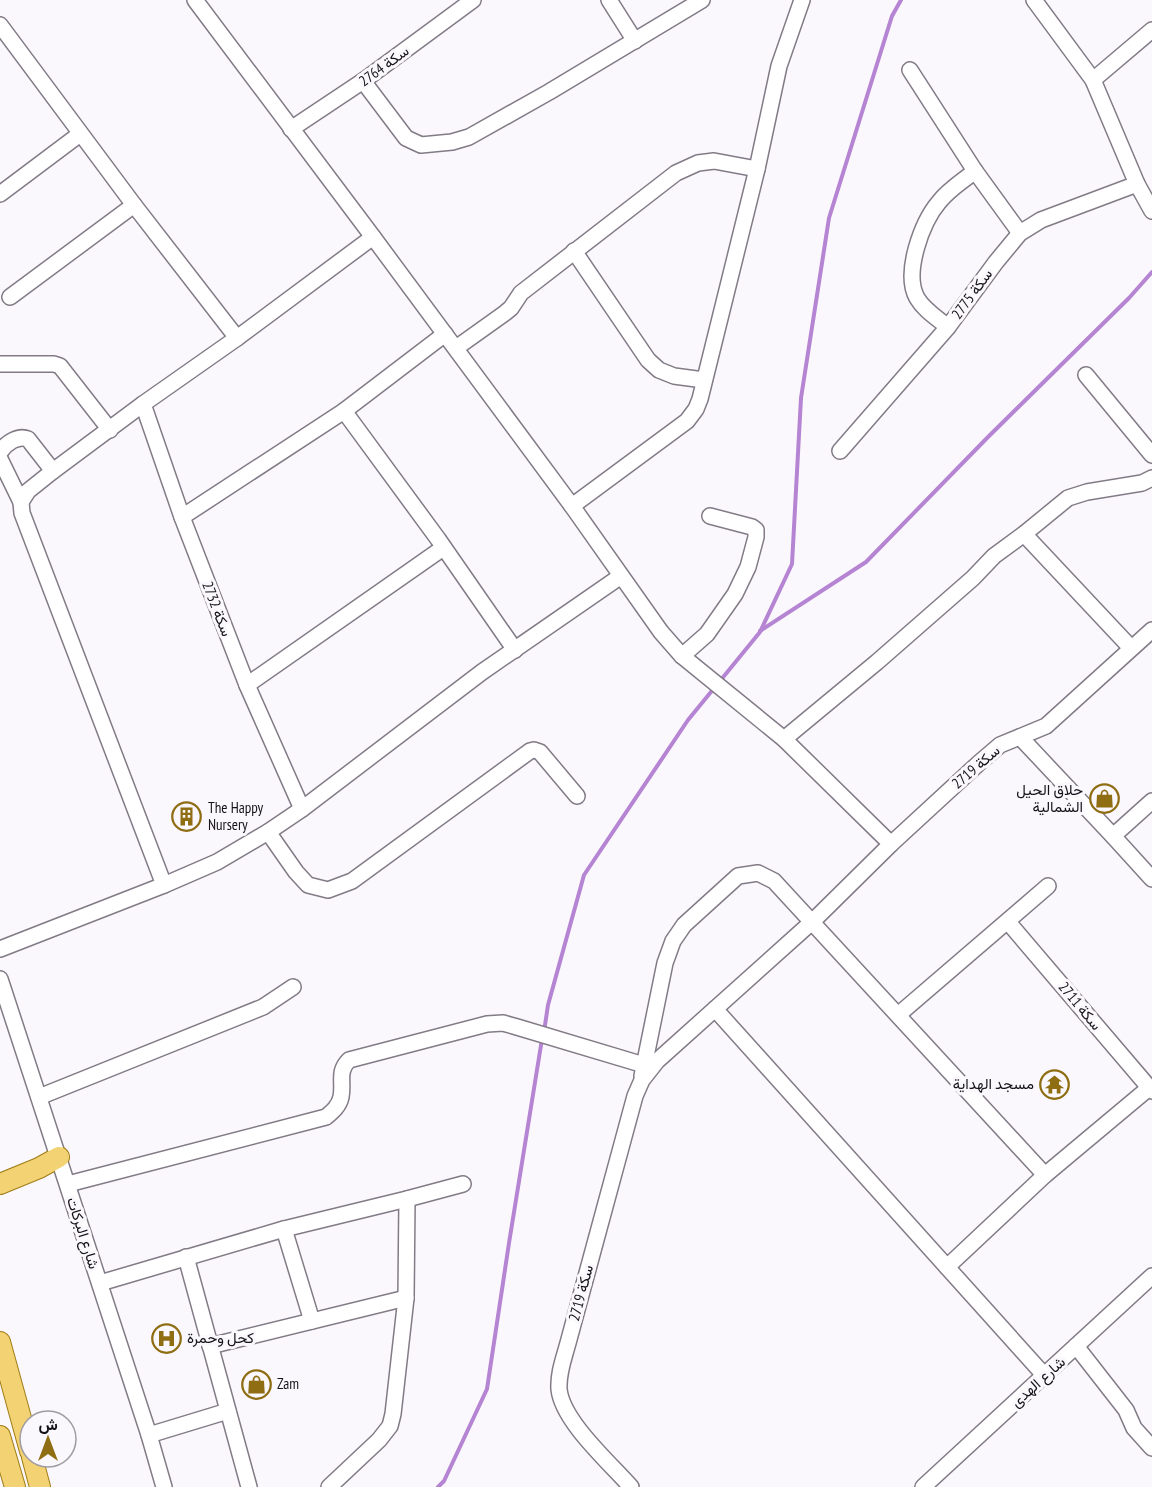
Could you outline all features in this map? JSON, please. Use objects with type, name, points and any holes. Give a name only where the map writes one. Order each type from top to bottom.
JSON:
[{"type":"main road","points":[[4,1183],[59,1157]]},
{"type":"main road","points":[[0,1342],[18,1409]]},
{"type":"main road","points":[[0,1436],[15,1487]]},
{"type":"main road","points":[[35,1469],[40,1487]]},
{"type":"street","points":[[195,0],[446,334],[661,632],[682,656],[784,739],[891,844]]},
{"type":"street","name":"سكة 2764","points":[[291,129],[363,81],[474,0]]},
{"type":"street","points":[[609,0],[635,41]]},
{"type":"street","points":[[363,81],[406,138],[421,145],[469,137],[702,0]]},
{"type":"street","points":[[572,506],[687,421],[696,409],[757,169],[779,66],[802,0]]},
{"type":"street","points":[[1034,0],[1093,80],[1137,184],[1152,211]]},
{"type":"street","points":[[0,26],[237,338]]},
{"type":"street","points":[[1093,80],[1152,30]]},
{"type":"street","points":[[910,70],[975,171],[1020,233]]},
{"type":"street","points":[[0,194],[80,134]]},
{"type":"street","points":[[456,348],[505,313],[521,293],[676,173],[698,163],[714,161],[757,169]]},
{"type":"street","points":[[948,327],[924,308],[916,296],[912,279],[914,257],[919,239],[938,203],[975,171]]},
{"type":"street","name":"سكة 2775","points":[[840,451],[948,327],[1020,233],[1041,220],[1137,184]]},
{"type":"street","points":[[10,297],[134,205]]},
{"type":"street","points":[[21,502],[28,490],[53,471],[373,237]]},
{"type":"street","points":[[574,251],[648,360],[659,370],[674,376],[704,380]]},
{"type":"street","points":[[182,518],[344,411],[446,334]]},
{"type":"street","points":[[0,364],[60,366],[110,430]]},
{"type":"street","points":[[1086,375],[1152,455]]},
{"type":"street","name":"سكة 2732","points":[[143,404],[182,518],[247,685],[302,808]]},
{"type":"street","points":[[344,411],[515,650]]},
{"type":"street","points":[[0,452],[18,438],[23,437],[28,439],[53,471]]},
{"type":"street","points":[[0,459],[21,502],[22,513],[164,885]]},
{"type":"street","points":[[784,739],[877,662],[973,578],[994,556],[1068,498],[1087,492],[1142,483],[1152,478]]},
{"type":"street","points":[[682,656],[706,634],[735,594],[748,567],[756,537],[756,530],[752,527],[710,516]]},
{"type":"street","points":[[1024,534],[1131,648]]},
{"type":"street","points":[[247,685],[443,548]]},
{"type":"street","points":[[0,949],[164,885],[217,861],[268,832],[482,672],[621,576]]},
{"type":"street","name":"سكة 2719","points":[[643,1072],[813,921],[891,844],[1000,745],[1046,726],[1152,630]]},
{"type":"street","points":[[1020,738],[1152,879]]},
{"type":"street","points":[[268,832],[308,885],[328,890],[352,881],[530,751],[540,752],[577,796]]},
{"type":"street","points":[[1113,836],[1152,801]]},
{"type":"street","name":"سكة 2719","points":[[632,1487],[574,1424],[559,1390],[560,1373],[643,1072],[665,963],[673,941],[684,925],[738,876],[758,873],[774,881],[1045,1175]]},
{"type":"street","points":[[898,1015],[1048,886]]},
{"type":"street","name":"سكة 2711","points":[[1008,922],[1150,1090]]},
{"type":"street","name":"شارع البركات","points":[[0,979],[164,1487]]},
{"type":"street","points":[[39,1097],[262,1007],[293,987]]},
{"type":"street","points":[[715,1010],[1044,1375]]},
{"type":"street","points":[[68,1184],[326,1117],[335,1109],[340,1099],[342,1071],[344,1065],[350,1060],[487,1024],[503,1023],[517,1027],[643,1072]]},
{"type":"street","points":[[947,1267],[1045,1175],[1150,1090]]},
{"type":"street","points":[[100,1283],[284,1229],[463,1184]]},
{"type":"street","points":[[329,1487],[379,1440],[390,1426],[406,1299],[407,1199]]},
{"type":"street","points":[[284,1229],[312,1321]]},
{"type":"street","points":[[186,1257],[249,1487]]},
{"type":"street","name":"شارع الهدى","points":[[923,1487],[1152,1276]]},
{"type":"street","points":[[210,1346],[406,1299]]},
{"type":"street","points":[[1076,1346],[1126,1410],[1134,1428],[1152,1449]]},
{"type":"street","points":[[149,1436],[228,1411]]},
{"type":"waterway","points":[[720,681],[760,632],[792,564],[801,398],[829,218],[892,16],[901,0]]},
{"type":"waterway","points":[[760,631],[866,562],[1129,298],[1152,272]]},
{"type":"waterway","points":[[544,1032],[548,1005],[584,875],[688,720],[715,687]]},
{"type":"waterway","points":[[438,1487],[444,1481],[487,1389],[542,1039]]},
{"type":"place","name":"حلاق الحيل الشمالية","points":[[1104,799]]},
{"type":"place","name":"The Happy Nursery","points":[[187,817]]},
{"type":"place","name":"مسجد الهداية","points":[[1055,1084]]},
{"type":"place","name":"كحل وحمرة","points":[[166,1338]]},
{"type":"place","name":"Zam","points":[[256,1384]]}]
